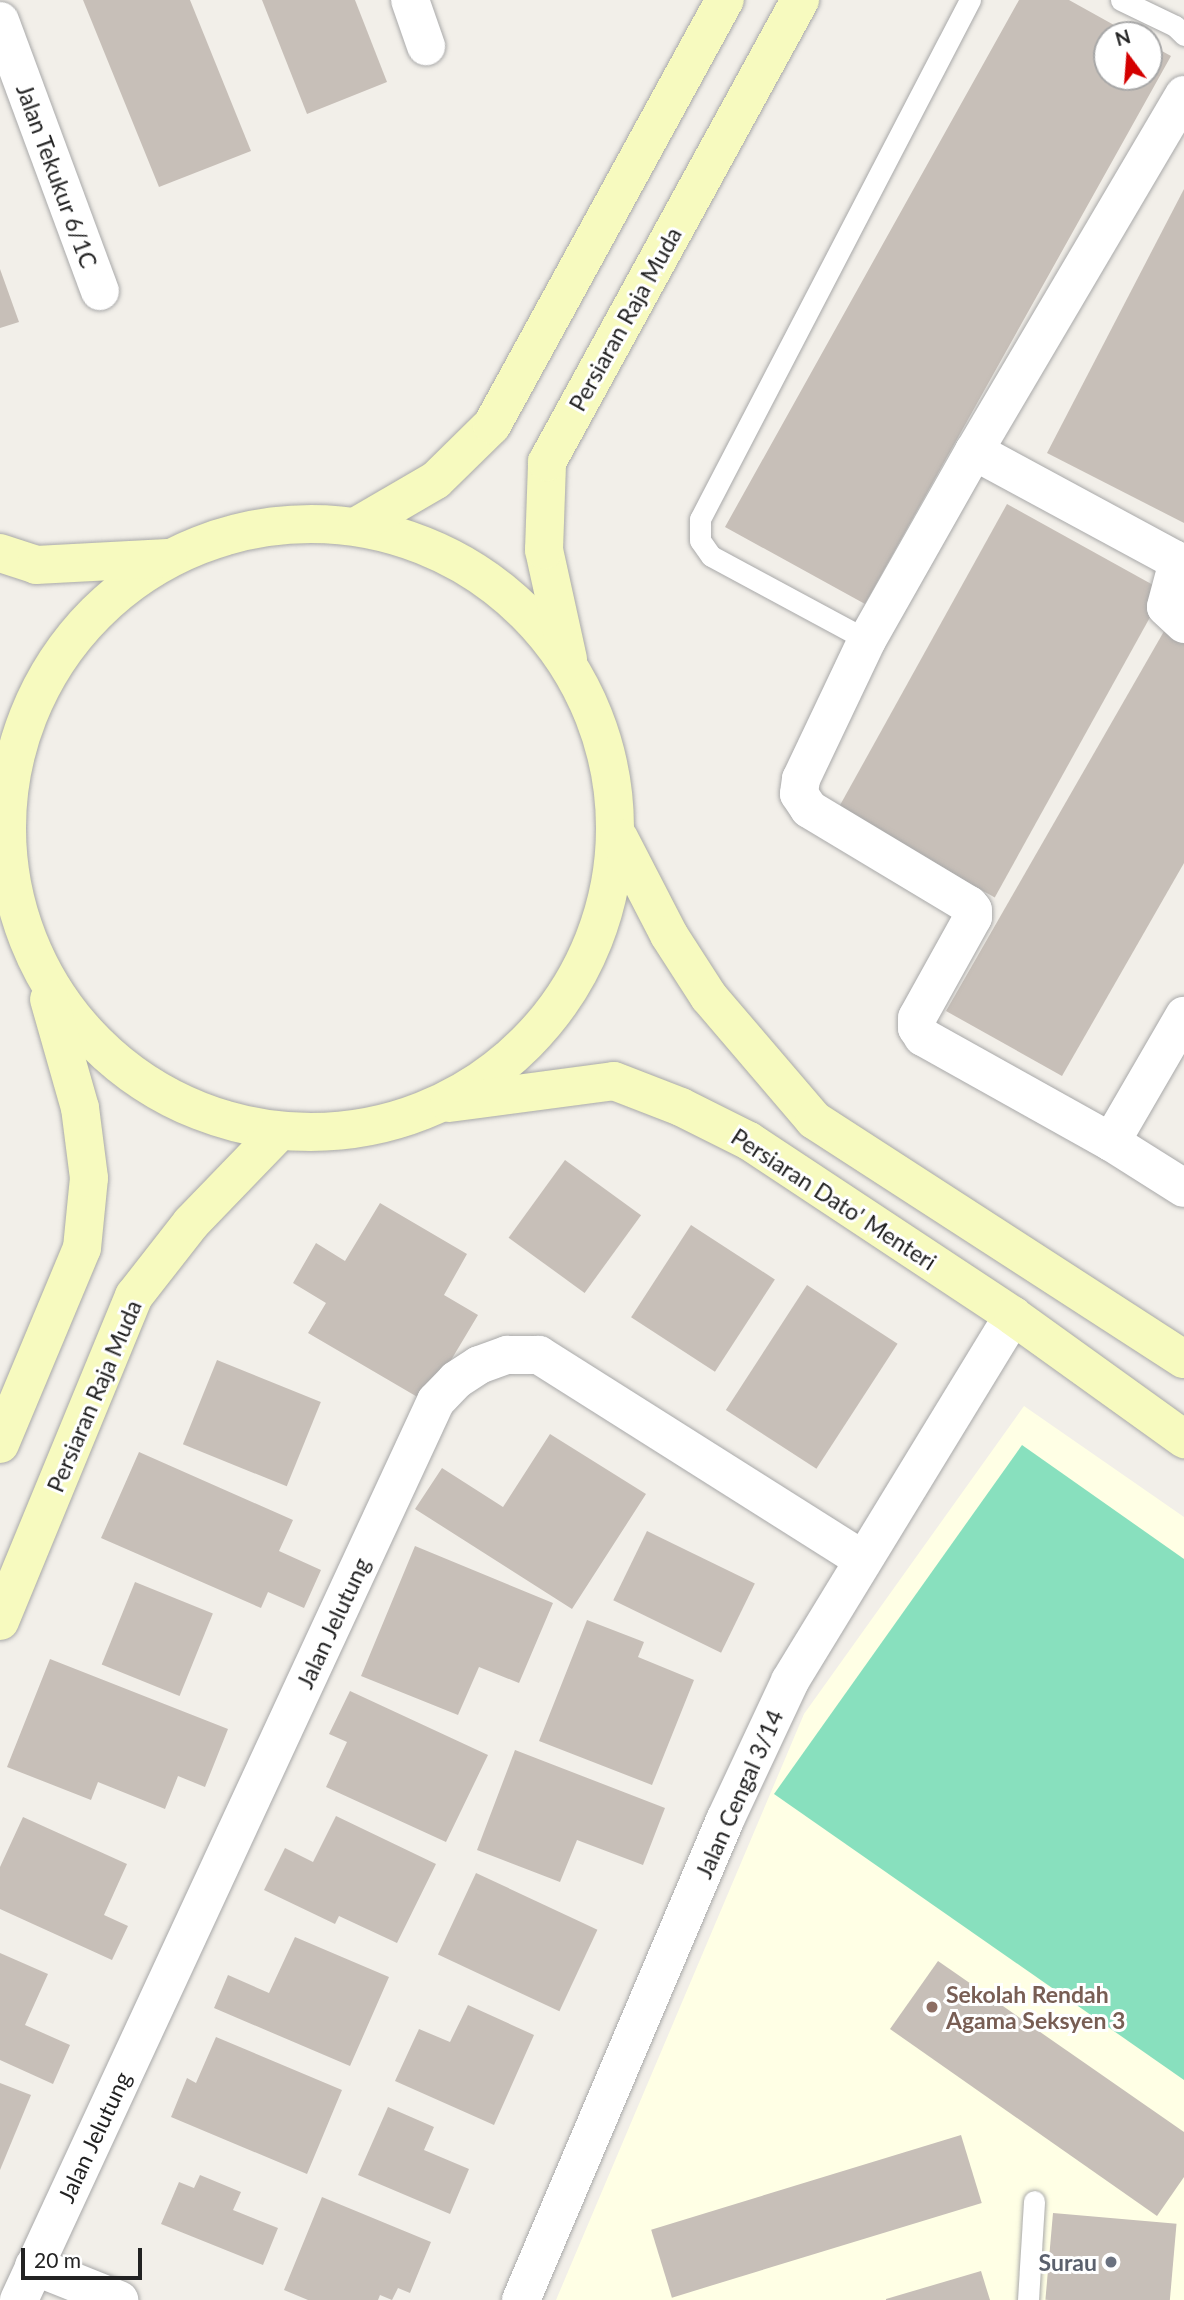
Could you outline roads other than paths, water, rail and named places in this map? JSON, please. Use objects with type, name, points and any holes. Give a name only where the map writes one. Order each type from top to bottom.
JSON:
[{"type":"main road","points":[[357,526],[436,480],[492,425],[725,0]]},
{"type":"main road","name":"Persiaran Raja Muda","points":[[568,659],[544,550],[547,462],[800,0]]},
{"type":"main road","points":[[0,553],[36,565],[168,558],[260,527],[357,526],[477,570],[568,659],[608,744],[619,838],[595,946],[533,1039],[442,1104],[363,1129],[279,1132],[182,1105],[98,1048],[38,968]]},
{"type":"main road","points":[[0,1444],[82,1248],[89,1178],[80,1108],[62,1035],[10,886],[3,794],[32,702],[66,650],[88,619],[168,558]]},
{"type":"main road","points":[[619,838],[669,934],[709,997],[814,1120],[1184,1359]]},
{"type":"main road","name":"Persiaran Dato' Menteri","points":[[442,1104],[614,1081],[681,1107],[749,1141],[1013,1316],[1184,1438]]},
{"type":"main road","name":"Persiaran Raja Muda","points":[[0,1621],[134,1296],[191,1223],[279,1132]]},
{"type":"street","points":[[410,0],[426,46]]},
{"type":"street","name":"Jalan Tekukur 6/1C","points":[[0,21],[100,291]]},
{"type":"street","points":[[1184,95],[974,451],[867,640],[801,779],[799,794],[809,809],[969,905],[973,910],[973,917],[917,1018],[917,1028],[923,1037],[1111,1142],[1184,1188]]},
{"type":"street","points":[[974,451],[1174,559],[1176,569],[1166,607],[1184,624]]},
{"type":"street","points":[[1111,1142],[1184,1016]]},
{"type":"street","name":"Jalan Cengal 3/14","points":[[521,2300],[743,1782],[790,1681],[1013,1316]]},
{"type":"street","name":"Jalan Jelutung","points":[[19,2300],[436,1401],[456,1380],[479,1365],[508,1355],[539,1354],[863,1560]]},
{"type":"street","points":[[34,2266],[119,2300]]},
{"type":"lane","points":[[867,640],[711,556],[700,540],[700,519],[970,0]]},
{"type":"lane","points":[[1121,0],[1175,26],[1184,35]]},
{"type":"lane","points":[[1028,2300],[1034,2201]]},
{"type":"place","name":"Sekolah Rendah Agama Seksyen 3","points":[[932,2007]]},
{"type":"place","name":"Surau","points":[[1111,2262]]}]
